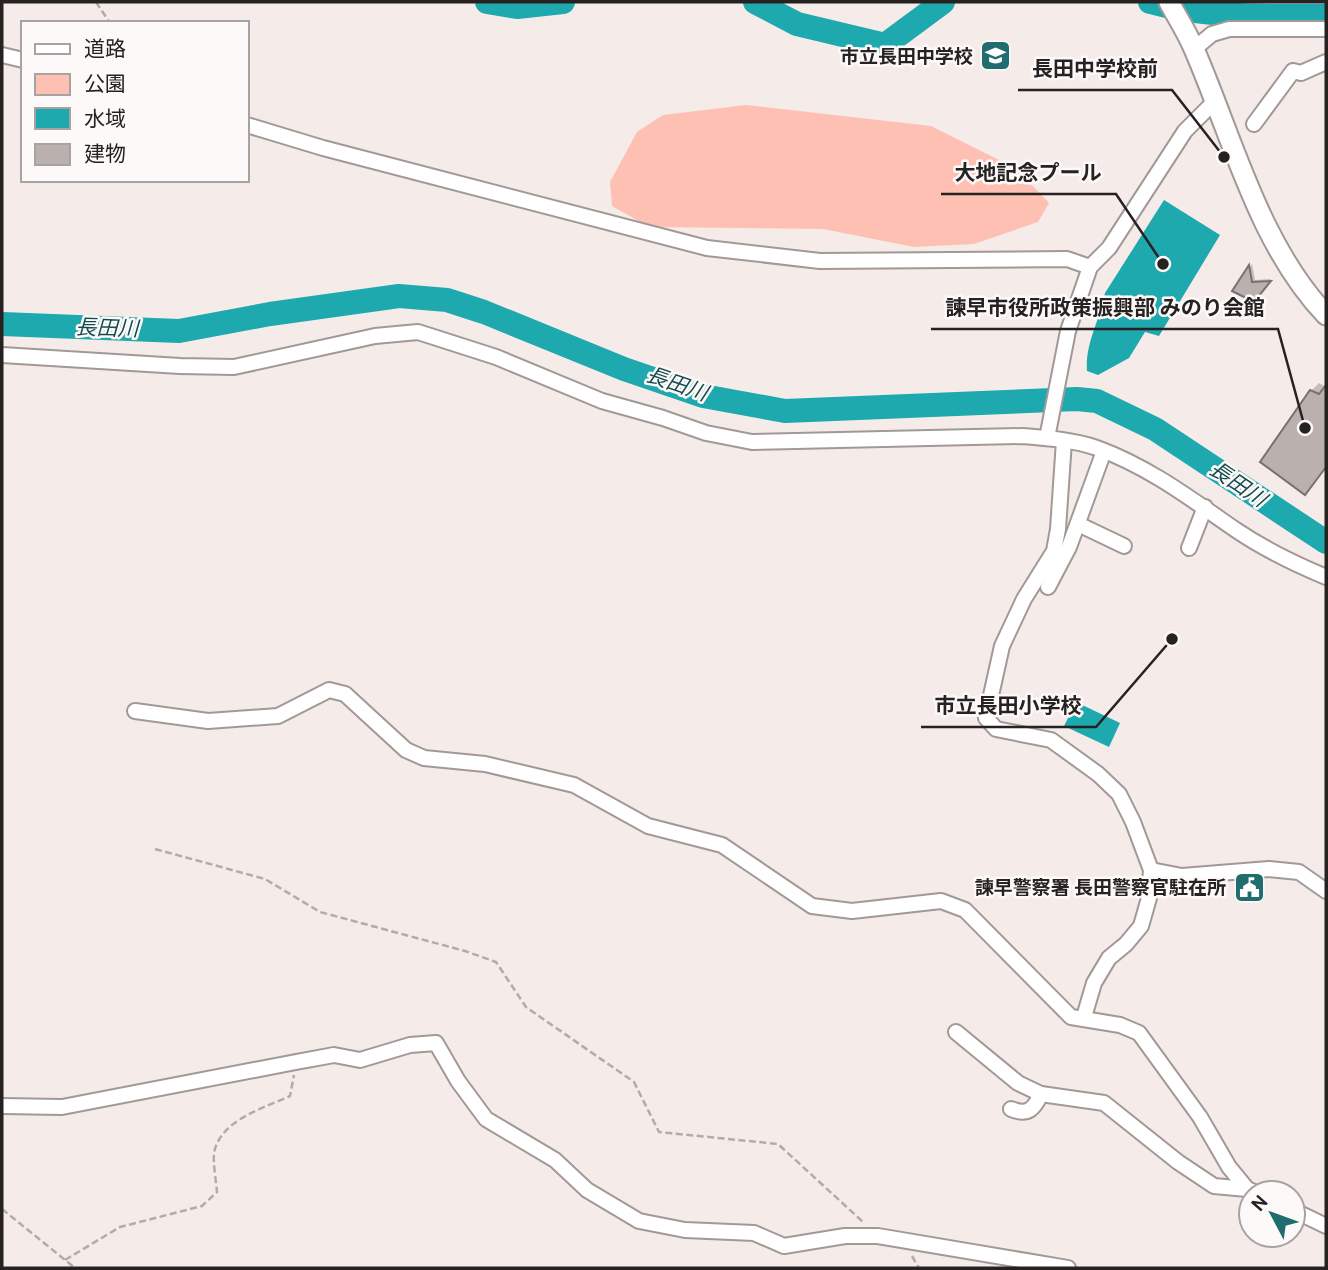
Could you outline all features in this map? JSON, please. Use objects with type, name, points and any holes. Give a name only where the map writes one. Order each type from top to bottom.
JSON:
[{"type":"main road","points":[[1169,2],[1191,42],[1214,102],[1285,260],[1326,315]]},
{"type":"street","points":[[1191,42],[1229,29],[1326,29]]},
{"type":"street","points":[[2,55],[21,60]]},
{"type":"street","points":[[1254,124],[1293,71],[1301,73],[1326,62]]},
{"type":"street","points":[[1049,433],[1068,331],[1090,267],[1109,248],[1185,131],[1214,102]]},
{"type":"street","points":[[248,125],[707,248],[820,261],[1067,259],[1090,267]]},
{"type":"street","points":[[2,355],[234,367],[375,336],[418,332],[496,357],[602,401],[706,433],[751,442],[1023,436],[1049,433],[1063,441],[1104,451],[1136,464],[1293,564],[1326,577]]},
{"type":"street","points":[[1063,441],[1058,529],[1054,551],[1024,598],[1002,646],[986,718],[996,729],[1051,740],[1098,774],[1119,794],[1151,870],[1149,898],[1142,926],[1109,958],[1094,983],[1084,1017]]},
{"type":"street","points":[[1048,587],[1069,547],[1104,451]]},
{"type":"street","points":[[1189,548],[1205,507]]},
{"type":"street","points":[[1078,524],[1124,546]]},
{"type":"street","points":[[135,711],[208,721],[278,716],[329,690],[345,694],[406,750],[424,758],[485,764],[574,785],[648,826],[722,845],[813,906],[852,911],[941,901],[965,911],[1071,1017],[1120,1025],[1139,1033],[1200,1117],[1229,1167],[1240,1179]]},
{"type":"street","points":[[1151,870],[1182,876],[1269,869],[1299,872],[1326,891]]},
{"type":"street","points":[[956,1032],[1018,1083],[1041,1094],[1104,1102],[1178,1162],[1214,1186],[1237,1189]]},
{"type":"street","points":[[2,1106],[62,1107],[334,1055],[360,1060],[410,1045],[436,1044],[458,1082],[486,1119],[555,1160],[587,1190],[639,1221],[685,1230],[754,1233],[783,1246],[845,1236],[878,1236],[1068,1268]]},
{"type":"street","points":[[1012,1109],[1020,1113],[1028,1112],[1036,1105],[1041,1094]]},
{"type":"street","points":[[1307,1217],[1326,1226]]},
{"type":"path","points":[[96,2],[109,21]]},
{"type":"path","points":[[155,849],[265,879],[320,912],[465,951],[496,962],[526,1007],[634,1082],[659,1132],[778,1144],[878,1236]]},
{"type":"path","points":[[65,1260],[120,1227],[202,1206],[217,1192],[214,1153],[226,1129],[290,1096],[296,1062]]},
{"type":"path","points":[[2,1209],[75,1268]]},
{"type":"green space","points":[[746,105],[931,126],[1017,169],[1049,203],[1038,222],[974,244],[914,247],[823,229],[649,227],[612,206],[610,182],[637,132],[663,115]]},
{"type":"water","points":[[1164,200],[1220,235],[1159,336],[1145,332],[1129,358],[1098,375],[1087,371],[1090,341],[1105,293]]},
{"type":"water","points":[[1076,702],[1120,723],[1109,747],[1064,726]]},
{"type":"building","points":[[1249,265],[1252,282],[1271,281],[1254,302],[1232,291]]},
{"type":"building","points":[[1326,385],[1326,467],[1305,495],[1260,462],[1310,390],[1319,394]]},
{"type":"waterway","points":[[487,2],[517,7],[563,2]]},
{"type":"waterway","points":[[755,2],[797,24],[885,45],[943,2]]},
{"type":"waterway","points":[[1150,2],[1215,13],[1326,16]]},
{"type":"waterway","name":"長田川","points":[[2,324],[179,331],[270,314],[399,296],[447,300],[484,312],[624,369],[703,396],[785,411],[1077,399],[1097,401],[1155,429],[1326,542]]},
{"type":"place","name":"市立長田中学校","points":[[996,56]]},
{"type":"place","name":"長田中学校前","points":[[1224,157]]},
{"type":"place","name":"大地記念プール","points":[[1163,264]]},
{"type":"place","name":"諫早市役所政策振興部 みのり会館","points":[[1305,428]]},
{"type":"place","name":"市立長田小学校","points":[[1172,639]]},
{"type":"place","name":"諫早警察署 長田警察官駐在所","points":[[1249,887]]}]
